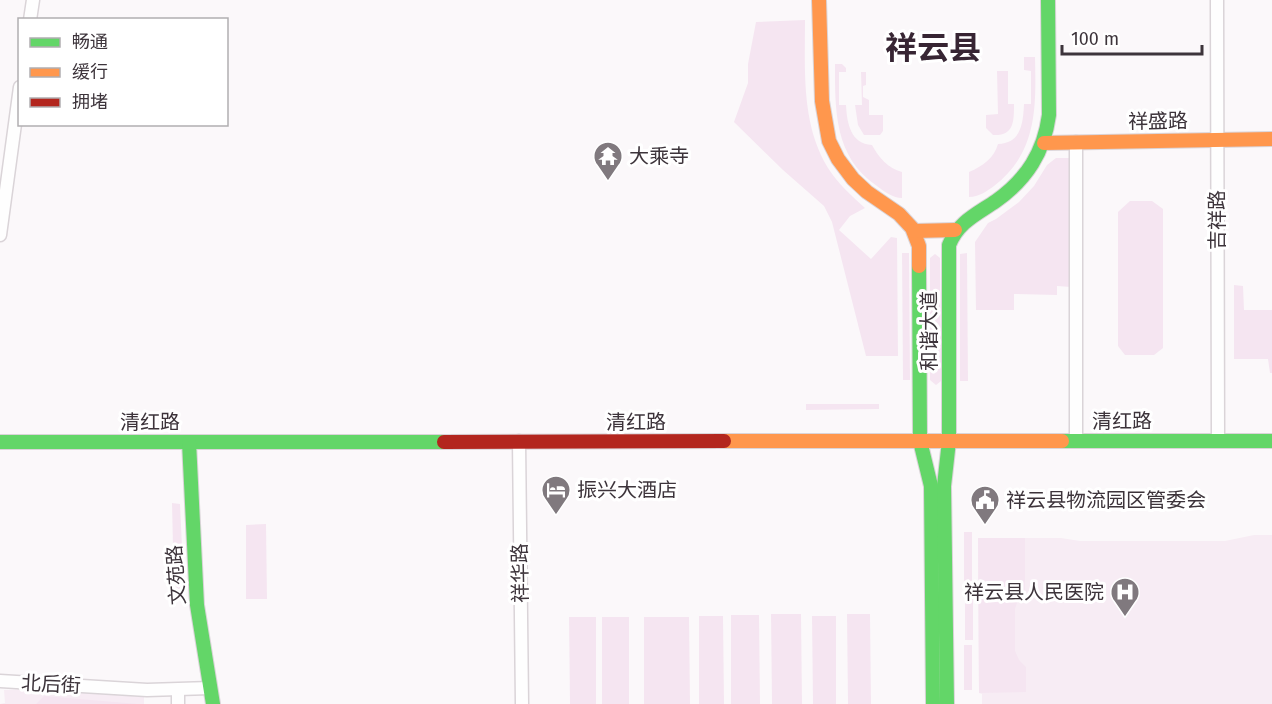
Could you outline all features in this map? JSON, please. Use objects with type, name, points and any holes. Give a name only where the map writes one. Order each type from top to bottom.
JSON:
[{"type":"main road","points":[[819,0],[822,112],[835,155],[858,184],[898,213],[914,231],[955,230],[969,217],[998,199],[1018,181],[1039,155],[1047,133],[1048,116],[1048,0]]},
{"type":"main road","name":"祥盛路","points":[[1044,143],[1272,139]]},
{"type":"main road","name":"和谐大道","points":[[946,704],[944,486],[949,441],[948,254],[955,230]]},
{"type":"main road","name":"和谐大道","points":[[914,231],[919,246],[920,441],[931,486],[933,704]]},
{"type":"main road","name":"清红路","points":[[0,442],[1272,441]]},
{"type":"main road","name":"文苑路","points":[[189,442],[197,605],[213,704]]},
{"type":"street","points":[[30,18],[33,0]]},
{"type":"street","name":"吉祥路","points":[[1217,0],[1218,441]]},
{"type":"street","points":[[0,235],[18,102]]},
{"type":"street","points":[[1076,142],[1076,441]]},
{"type":"street","name":"祥华路","points":[[519,441],[522,704]]},
{"type":"street","name":"北后街","points":[[0,681],[127,690],[210,688]]},
{"type":"street","points":[[178,690],[178,704]]},
{"type":"shaded area","points":[[805,20],[806,96],[813,133],[819,151],[832,174],[845,190],[865,208],[850,216],[839,230],[871,259],[891,237],[897,238],[898,356],[866,356],[832,222],[824,206],[734,122],[748,83],[748,64],[756,22]]},
{"type":"shaded area","points":[[1024,57],[1035,57],[1034,110],[1027,143],[1008,173],[986,192],[969,197],[969,172],[987,161],[998,144],[1006,143],[1016,136],[1023,119],[1024,104],[1031,104],[1031,71],[1024,70]]},
{"type":"shaded area","points":[[835,64],[842,64],[846,68],[846,72],[839,72],[839,105],[846,105],[852,132],[859,141],[872,145],[888,165],[902,172],[902,198],[886,192],[863,174],[852,161],[845,147],[837,115]]},
{"type":"shaded area","points":[[997,71],[1008,71],[1008,104],[1014,104],[1014,117],[1009,130],[1000,135],[993,135],[986,128],[986,115],[998,114]]},
{"type":"shaded area","points":[[861,72],[866,72],[863,97],[869,100],[869,115],[883,115],[883,131],[880,135],[864,135],[858,125],[855,105],[862,105]]},
{"type":"shaded area","points":[[1056,158],[1071,158],[1071,287],[1057,286],[1057,295],[1014,294],[1014,310],[976,310],[975,242],[988,223],[1019,202],[1034,186],[1047,165]]},
{"type":"shaded area","points":[[1130,201],[1152,201],[1163,209],[1163,348],[1154,355],[1125,355],[1118,346],[1118,212]]},
{"type":"shaded area","points":[[902,253],[909,253],[910,380],[903,380]]},
{"type":"shaded area","points":[[967,253],[968,381],[960,381],[960,254]]},
{"type":"shaded area","points":[[935,254],[940,258],[941,381],[936,385],[930,380],[930,258]]},
{"type":"shaded area","points":[[1234,285],[1243,286],[1244,310],[1272,310],[1272,373],[1270,373],[1268,359],[1234,359]]},
{"type":"shaded area","points":[[806,404],[879,404],[879,409],[806,410]]},
{"type":"shaded area","points":[[172,503],[180,504],[182,547],[173,547]]},
{"type":"shaded area","points":[[266,524],[267,599],[246,599],[246,525]]},
{"type":"shaded area","points":[[964,532],[972,532],[972,589],[964,589]]},
{"type":"shaded area","name":"祥云县人民医院","points":[[1254,535],[1272,535],[1272,704],[982,704],[982,694],[979,693],[978,538],[1225,541]]},
{"type":"shaded area","points":[[978,538],[1025,538],[1025,594],[1018,600],[1015,609],[1015,651],[1019,660],[1026,667],[1026,692],[979,693]]},
{"type":"shaded area","points":[[173,549],[181,549],[185,594],[177,594]]},
{"type":"shaded area","points":[[965,595],[973,595],[973,640],[965,640]]},
{"type":"shaded area","points":[[771,614],[801,614],[802,704],[772,704]]},
{"type":"shaded area","points":[[847,614],[870,614],[871,704],[848,704]]},
{"type":"shaded area","points":[[731,615],[759,615],[760,704],[731,704]]},
{"type":"shaded area","points":[[699,616],[723,616],[724,704],[699,704]]},
{"type":"shaded area","points":[[812,616],[836,616],[836,704],[813,704]]},
{"type":"shaded area","points":[[569,617],[596,617],[596,704],[570,704]]},
{"type":"shaded area","points":[[602,617],[629,617],[629,704],[602,704]]},
{"type":"shaded area","points":[[644,617],[689,617],[690,704],[644,704]]},
{"type":"shaded area","points":[[964,645],[972,645],[972,690],[964,690]]},
{"type":"shaded area","points":[[35,689],[144,697],[144,704],[0,704],[5,703],[4,690]]},
{"type":"shaded area","points":[[44,696],[138,704],[36,704]]},
{"type":"traffic: fast","points":[[947,704],[944,486],[949,441],[949,245],[963,224],[1007,193],[1017,183],[1032,164],[1043,141],[1049,115],[1048,0]]},
{"type":"traffic: fast","points":[[919,266],[920,441],[931,486],[933,704]]},
{"type":"traffic: fast","points":[[1062,441],[1272,441]]},
{"type":"traffic: fast","points":[[0,442],[444,442]]},
{"type":"traffic: fast","points":[[189,442],[197,605],[213,704]]},
{"type":"traffic: slow","points":[[819,0],[822,101],[829,141],[838,159],[853,179],[867,192],[899,214],[912,228],[919,246],[919,266]]},
{"type":"traffic: slow","points":[[1044,143],[1272,139]]},
{"type":"traffic: slow","points":[[914,231],[955,230]]},
{"type":"traffic: slow","points":[[724,441],[1062,441]]},
{"type":"traffic: jam","points":[[444,442],[724,441]]},
{"type":"place","name":"大乘寺","points":[[608,182]]},
{"type":"place","name":"振兴大酒店","points":[[556,516]]},
{"type":"place","name":"祥云县物流园区管委会","points":[[985,526]]},
{"type":"place","name":"祥云县人民医院","points":[[1125,618]]},
{"type":"district","name":"祥云县","points":[[933,48]]}]
